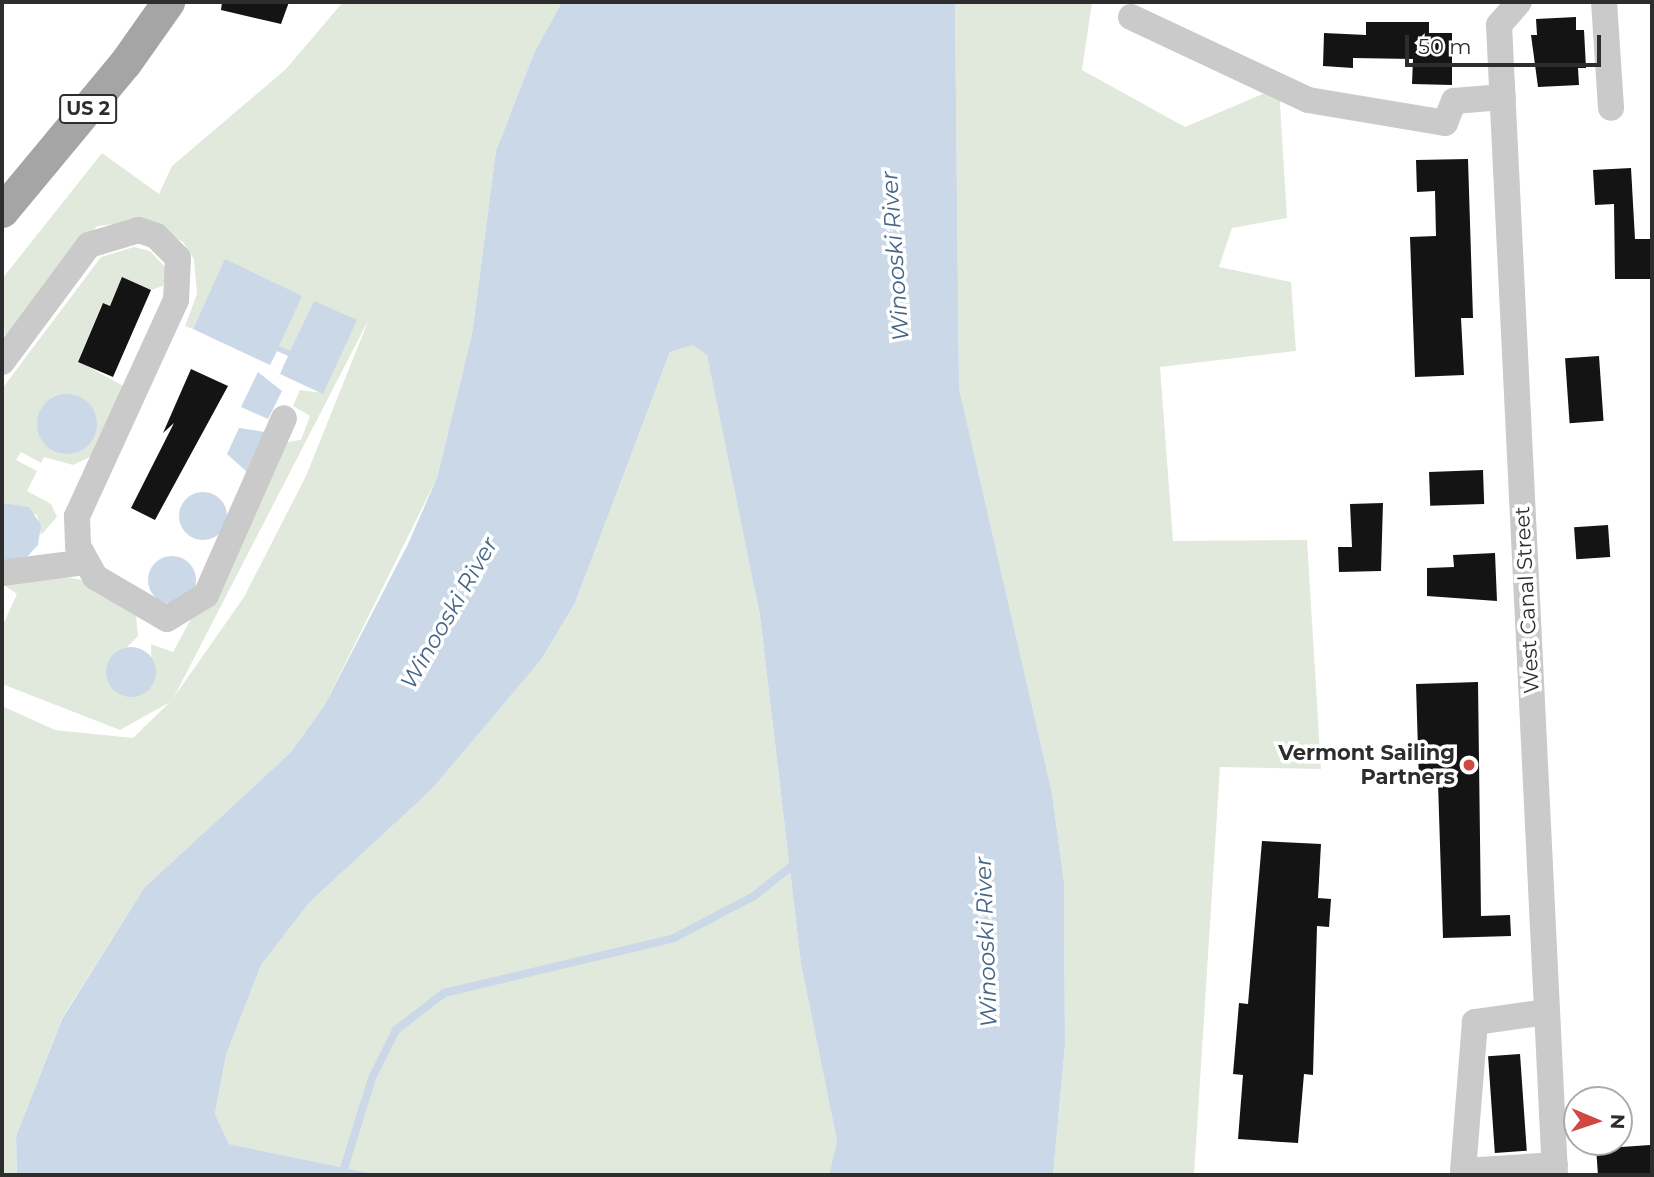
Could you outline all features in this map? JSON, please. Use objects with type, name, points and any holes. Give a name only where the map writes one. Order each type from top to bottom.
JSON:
[{"type":"main road","name":"US 2","points":[[2,211],[125,64],[167,2]]},
{"type":"street","name":"West Canal Street","points":[[1519,2],[1499,25],[1555,1170]]},
{"type":"street","points":[[1604,2],[1611,108]]},
{"type":"street","points":[[1131,17],[1308,100],[1445,123],[1454,101],[1503,97]]},
{"type":"street","points":[[2,362],[89,245],[139,230],[156,236],[177,258],[176,300],[77,516],[86,562],[95,577],[167,619],[188,611],[206,595],[284,418]]},
{"type":"street","points":[[2,573],[86,562]]},
{"type":"street","points":[[1548,1012],[1475,1022],[1460,1173],[1555,1170]]},
{"type":"shaded area","points":[[343,2],[562,2],[534,53],[496,151],[472,334],[437,478],[324,706],[291,752],[144,888],[62,1018],[16,1136],[17,1175],[2,1175],[2,706],[55,730],[133,738],[170,702],[120,730],[2,684],[2,627],[17,594],[4,585],[65,577],[88,581],[136,615],[138,636],[126,648],[115,690],[129,696],[152,685],[151,644],[173,652],[287,442],[301,440],[310,416],[293,406],[300,390],[323,393],[314,301],[290,352],[279,346],[225,260],[193,329],[185,326],[197,294],[194,259],[183,242],[142,221],[97,226],[5,340],[2,279],[102,153],[159,194],[172,166],[286,69]],"holes":[[[369,319],[306,476],[244,597],[174,697]]]},
{"type":"shaded area","points":[[955,2],[1092,2],[1082,70],[1185,127],[1279,87],[1287,218],[1232,228],[1219,267],[1291,282],[1296,351],[1160,367],[1173,541],[1307,540],[1321,769],[1220,767],[1194,1175],[1053,1175],[1065,1046],[1064,883],[1052,793],[959,388]]},
{"type":"shaded area","points":[[134,247],[150,251],[167,269],[163,286],[151,290],[122,278],[110,306],[102,304],[78,361],[125,387],[96,454],[73,465],[44,457],[41,463],[21,452],[16,460],[37,471],[27,491],[51,504],[57,517],[41,535],[37,515],[2,503],[2,389],[101,257]],"holes":[[[40,437],[93,437],[80,451],[62,454]]]},
{"type":"shaded area","points":[[693,345],[707,354],[760,616],[801,964],[837,1141],[829,1175],[379,1175],[229,1144],[215,1114],[226,1055],[261,965],[310,902],[432,789],[541,660],[575,603],[670,352]]},
{"type":"water","name":"Winooski River","points":[[562,2],[955,2],[959,388],[1052,793],[1064,883],[1065,1046],[1053,1175],[829,1175],[837,1141],[801,964],[760,616],[707,355],[693,345],[670,352],[575,603],[541,660],[432,789],[310,902],[261,965],[226,1055],[215,1114],[229,1144],[379,1175],[17,1175],[16,1136],[62,1019],[144,888],[291,752],[324,706],[408,544],[437,478],[472,334],[496,151],[534,53]]},
{"type":"water","points":[[225,259],[302,296],[279,346],[290,351],[314,301],[357,320],[323,394],[280,374],[288,356],[277,351],[270,365],[193,329]]},
{"type":"water","points":[[258,372],[282,391],[268,419],[241,407]]},
{"type":"water","points":[[67,394],[84,399],[92,407],[97,424],[92,441],[84,449],[67,454],[50,449],[42,441],[37,424],[42,407],[50,399]]},
{"type":"water","points":[[239,428],[265,432],[247,472],[227,454]]},
{"type":"water","points":[[203,492],[212,493],[220,499],[226,507],[226,525],[220,533],[212,539],[203,540],[194,539],[186,533],[180,525],[179,516],[180,507],[186,499],[194,493]]},
{"type":"water","points":[[2,503],[29,507],[41,525],[38,545],[25,559],[2,560]]},
{"type":"water","points":[[172,556],[189,563],[196,580],[189,597],[172,604],[155,597],[148,580],[155,563]]},
{"type":"water","points":[[131,647],[148,655],[156,672],[148,689],[131,697],[114,689],[106,672],[114,655]]},
{"type":"building","points":[[222,2],[289,2],[281,24],[221,10]]},
{"type":"building","points":[[1576,17],[1576,30],[1584,30],[1586,68],[1578,68],[1579,85],[1538,87],[1531,35],[1537,35],[1536,19]]},
{"type":"building","points":[[1366,22],[1429,22],[1429,33],[1452,33],[1452,85],[1412,84],[1413,59],[1353,58],[1353,68],[1323,66],[1324,33],[1366,35]]},
{"type":"building","points":[[1468,159],[1473,318],[1461,318],[1464,375],[1415,377],[1410,237],[1436,236],[1435,191],[1417,192],[1416,160]]},
{"type":"building","points":[[1631,168],[1635,239],[1652,239],[1652,279],[1615,279],[1614,204],[1595,205],[1593,170]]},
{"type":"building","points":[[122,277],[151,290],[113,377],[78,362],[103,303],[110,306]]},
{"type":"building","points":[[1599,356],[1604,421],[1570,423],[1565,358]]},
{"type":"building","points":[[191,369],[228,386],[155,520],[131,508],[174,423],[163,433]]},
{"type":"building","points":[[1483,470],[1484,504],[1430,506],[1429,472]]},
{"type":"building","points":[[1383,503],[1381,571],[1339,572],[1338,547],[1352,547],[1350,504]]},
{"type":"building","points":[[1608,525],[1610,557],[1576,559],[1574,527]]},
{"type":"building","points":[[1495,553],[1497,601],[1427,596],[1427,568],[1454,567],[1453,555]]},
{"type":"building","points":[[1478,682],[1481,916],[1510,915],[1511,936],[1443,938],[1438,783],[1419,783],[1416,684]]},
{"type":"building","points":[[1262,841],[1321,844],[1318,898],[1331,899],[1329,927],[1317,926],[1313,1075],[1304,1074],[1298,1143],[1238,1139],[1243,1075],[1233,1074],[1239,1003],[1248,1004]]},
{"type":"building","points":[[1520,1054],[1527,1151],[1495,1153],[1488,1056]]},
{"type":"building","points":[[1650,1145],[1652,1175],[1598,1175],[1597,1156],[1633,1156],[1633,1146]]},
{"type":"waterway","points":[[342,1175],[372,1078],[396,1030],[444,993],[674,938],[754,896],[798,861]]},
{"type":"place","name":"Vermont Sailing Partners","points":[[1469,765]]}]
